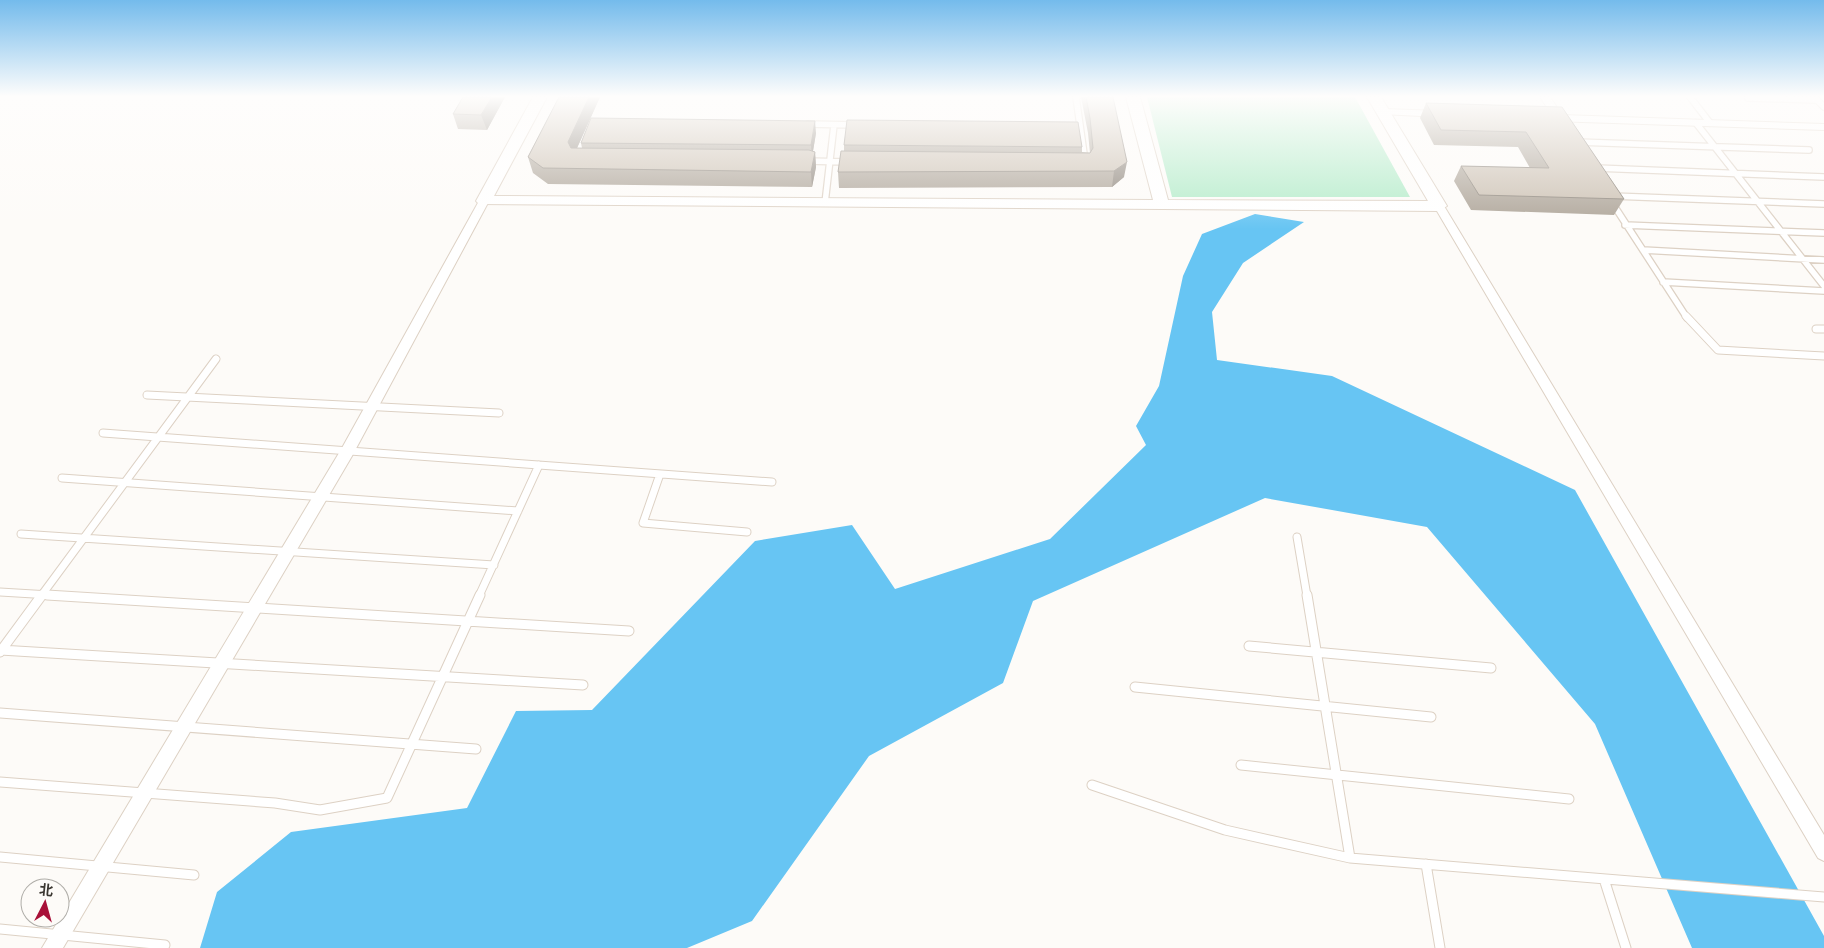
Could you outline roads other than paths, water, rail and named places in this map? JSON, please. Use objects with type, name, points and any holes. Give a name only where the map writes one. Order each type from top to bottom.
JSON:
[{"type":"street","points":[[52,948],[347,452],[516,141]]},
{"type":"street","points":[[1145,141],[1162,205]]},
{"type":"street","points":[[1401,141],[1824,852]]},
{"type":"street","points":[[484,201],[1439,206]]},
{"type":"lane","points":[[825,203],[832,141]]},
{"type":"lane","points":[[1076,164],[1086,164],[1082,141]]},
{"type":"lane","points":[[1710,141],[1824,286]]},
{"type":"lane","points":[[1574,142],[1809,150]]},
{"type":"lane","points":[[1574,142],[1578,148]]},
{"type":"lane","points":[[801,161],[860,162]]},
{"type":"lane","points":[[1595,174],[1590,168],[1824,177]]},
{"type":"lane","points":[[1604,188],[1688,319],[1718,350],[1824,356]]},
{"type":"lane","points":[[1608,195],[1824,204]]},
{"type":"lane","points":[[1626,225],[1824,233]]},
{"type":"lane","points":[[1643,250],[1824,260]]},
{"type":"lane","points":[[1664,282],[1824,291]]},
{"type":"lane","points":[[1816,329],[1824,330]]},
{"type":"lane","points":[[0,651],[216,359]]},
{"type":"lane","points":[[147,395],[499,413]]},
{"type":"lane","points":[[104,432],[347,452],[772,482]]},
{"type":"lane","points":[[0,782],[275,804],[320,810],[387,798],[539,465]]},
{"type":"lane","points":[[660,474],[643,523],[747,532]]},
{"type":"lane","points":[[62,478],[518,511]]},
{"type":"lane","points":[[21,534],[494,565]]},
{"type":"lane","points":[[1297,537],[1350,858]]},
{"type":"lane","points":[[0,592],[629,631]]},
{"type":"lane","points":[[1250,646],[1491,668]]},
{"type":"lane","points":[[0,651],[583,685]]},
{"type":"lane","points":[[1135,687],[1431,717]]},
{"type":"lane","points":[[0,713],[476,749]]},
{"type":"lane","points":[[1241,765],[1569,799]]},
{"type":"lane","points":[[1092,784],[1226,830],[1350,858],[1824,898]]},
{"type":"lane","points":[[0,857],[194,875]]},
{"type":"lane","points":[[1426,864],[1440,948]]},
{"type":"lane","points":[[1604,879],[1626,948]]},
{"type":"lane","points":[[0,929],[165,945]]},
{"type":"water","points":[[1255,214],[1304,222],[1243,263],[1212,312],[1217,360],[1332,376],[1575,490],[1824,936],[1824,948],[1692,948],[1595,724],[1427,527],[1265,498],[1033,601],[1003,683],[869,756],[752,921],[687,948],[200,948],[217,892],[291,832],[467,808],[516,711],[592,710],[755,541],[852,525],[895,589],[1050,539],[1146,445],[1136,426],[1159,386],[1183,276],[1202,234]]}]
